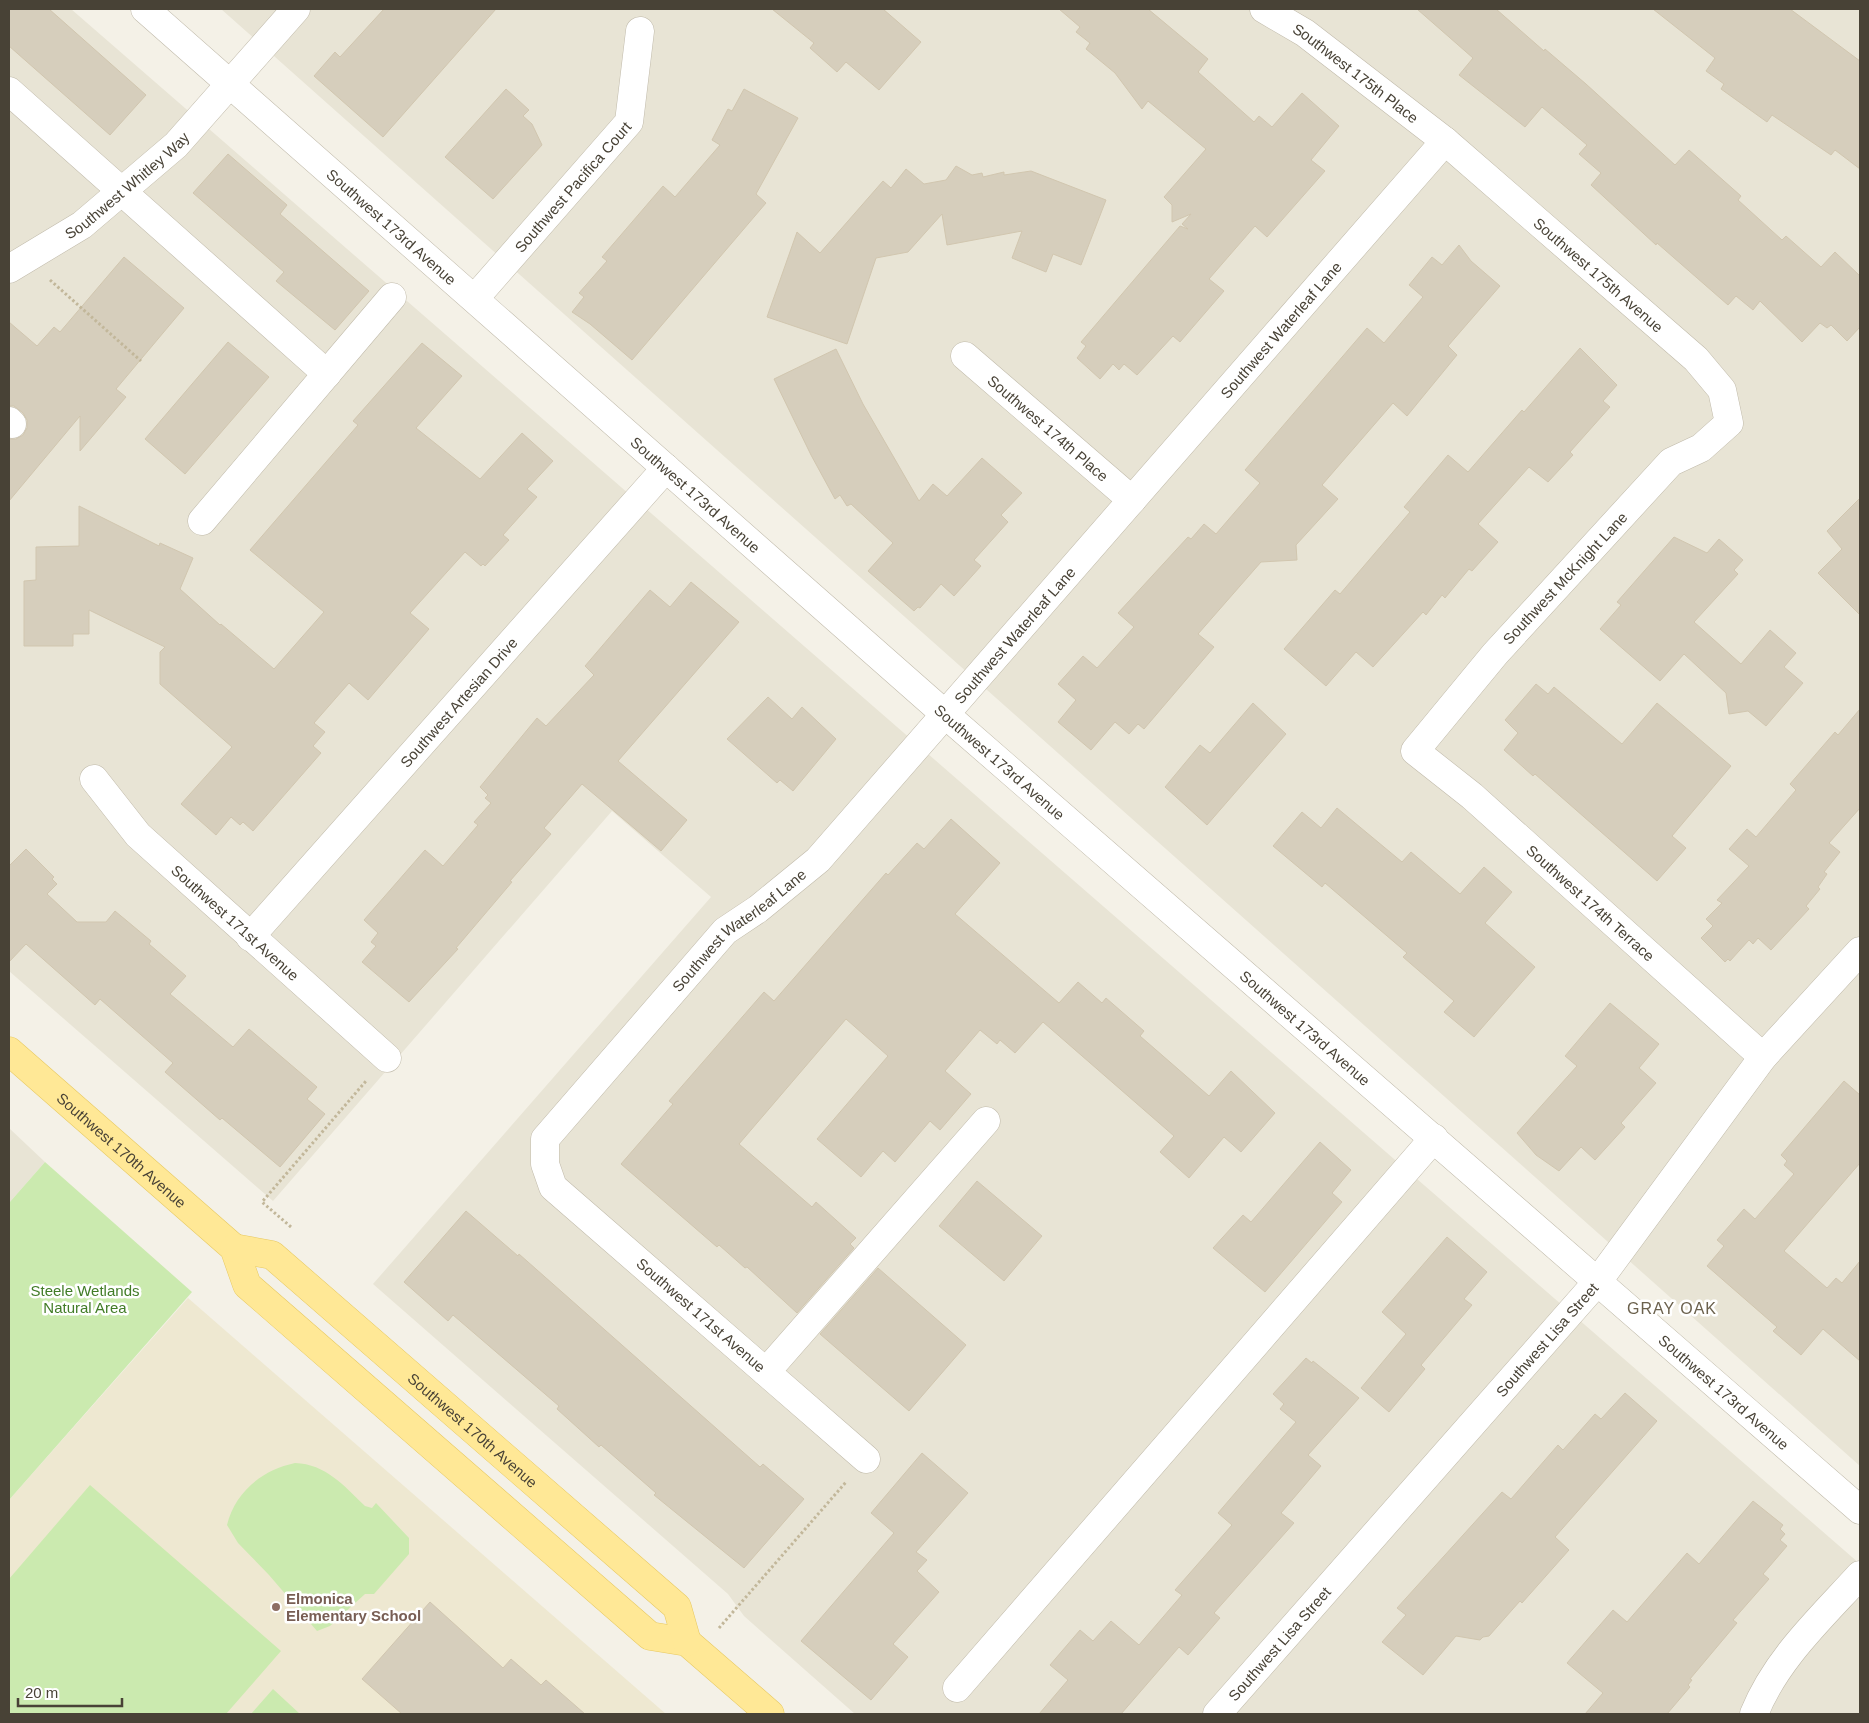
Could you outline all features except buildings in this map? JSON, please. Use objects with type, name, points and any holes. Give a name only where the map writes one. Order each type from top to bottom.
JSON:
[{"type":"main road","name":"Southwest 170th Avenue","points":[[9,1051],[234,1248],[247,1285],[650,1636],[693,1647]]},
{"type":"main road","name":"Southwest 170th Avenue","points":[[234,1248],[272,1255],[677,1607],[693,1647]]},
{"type":"main road","points":[[693,1647],[770,1714]]},
{"type":"street","name":"Southwest 173rd Avenue","points":[[145,9],[946,715],[1860,1510]]},
{"type":"street","name":"Southwest Whitley Way","points":[[17,264],[82,225],[176,145],[296,9]]},
{"type":"street","name":"Southwest 175th Place","points":[[1264,9],[1305,33],[1445,141]]},
{"type":"street","name":"Southwest Pacifica Court","points":[[475,298],[629,122],[640,30]]},
{"type":"street","points":[[9,91],[327,374]]},
{"type":"street","name":"Southwest 175th Avenue","points":[[1445,141],[1696,359],[1722,390],[1729,422]]},
{"type":"street","name":"Southwest Waterleaf Lane","points":[[545,1164],[545,1139],[725,931],[764,904],[818,860],[1445,141]]},
{"type":"street","points":[[202,521],[392,297]]},
{"type":"street","name":"Southwest 174th Place","points":[[965,356],[1132,500]]},
{"type":"street","name":"Southwest McKnight Lane","points":[[1415,751],[1495,654],[1671,462],[1701,448],[1729,422]]},
{"type":"street","name":"Southwest Artesian Drive","points":[[250,937],[666,468]]},
{"type":"street","name":"Southwest 174th Terrace","points":[[1415,751],[1472,796],[1763,1058]]},
{"type":"street","name":"Southwest 171st Avenue","points":[[94,779],[138,835],[387,1058]]},
{"type":"street","name":"Southwest Lisa Street","points":[[1217,1714],[1598,1281],[1763,1058],[1860,951]]},
{"type":"street","points":[[766,1372],[986,1121]]},
{"type":"street","points":[[957,1688],[1434,1138]]},
{"type":"street","name":"Southwest 171st Avenue","points":[[545,1164],[553,1187],[866,1459]]},
{"type":"street","points":[[1754,1714],[1761,1696],[1791,1650],[1860,1575]]},
{"type":"path","points":[[17,264],[141,361]]},
{"type":"path","points":[[292,1228],[262,1202],[387,1058]]},
{"type":"path","points":[[693,1647],[866,1459]]},
{"type":"shaded area","points":[[9,9],[71,9],[1860,1564],[1860,1714],[855,1714],[744,1616],[728,1594],[373,1284],[711,897],[612,811],[273,1201],[9,971]]},
{"type":"shaded area","points":[[221,9],[1860,9],[1860,1466]]},
{"type":"shaded area","points":[[9,1128],[45,1162],[9,1203]]},
{"type":"shaded area","name":"Elmonica Elementary School","points":[[188,1298],[666,1714],[9,1714],[9,1500]]},
{"type":"green space","name":"Steele Wetlands Natural Area","points":[[45,1162],[192,1292],[9,1500],[9,1203]]},
{"type":"green space","points":[[295,1463],[316,1467],[334,1477],[365,1506],[372,1508],[376,1503],[409,1538],[409,1554],[374,1594],[365,1594],[330,1626],[317,1631],[269,1575],[238,1543],[227,1525],[236,1502],[252,1484],[272,1471]]},
{"type":"green space","points":[[90,1485],[281,1651],[226,1714],[9,1714],[9,1579]]},
{"type":"green space","points":[[273,1689],[300,1714],[251,1714]]},
{"type":"place","name":"Elmonica Elementary School","points":[[276,1607]]},
{"type":"district","name":"GRAY OAK","points":[[1672,1308]]}]
